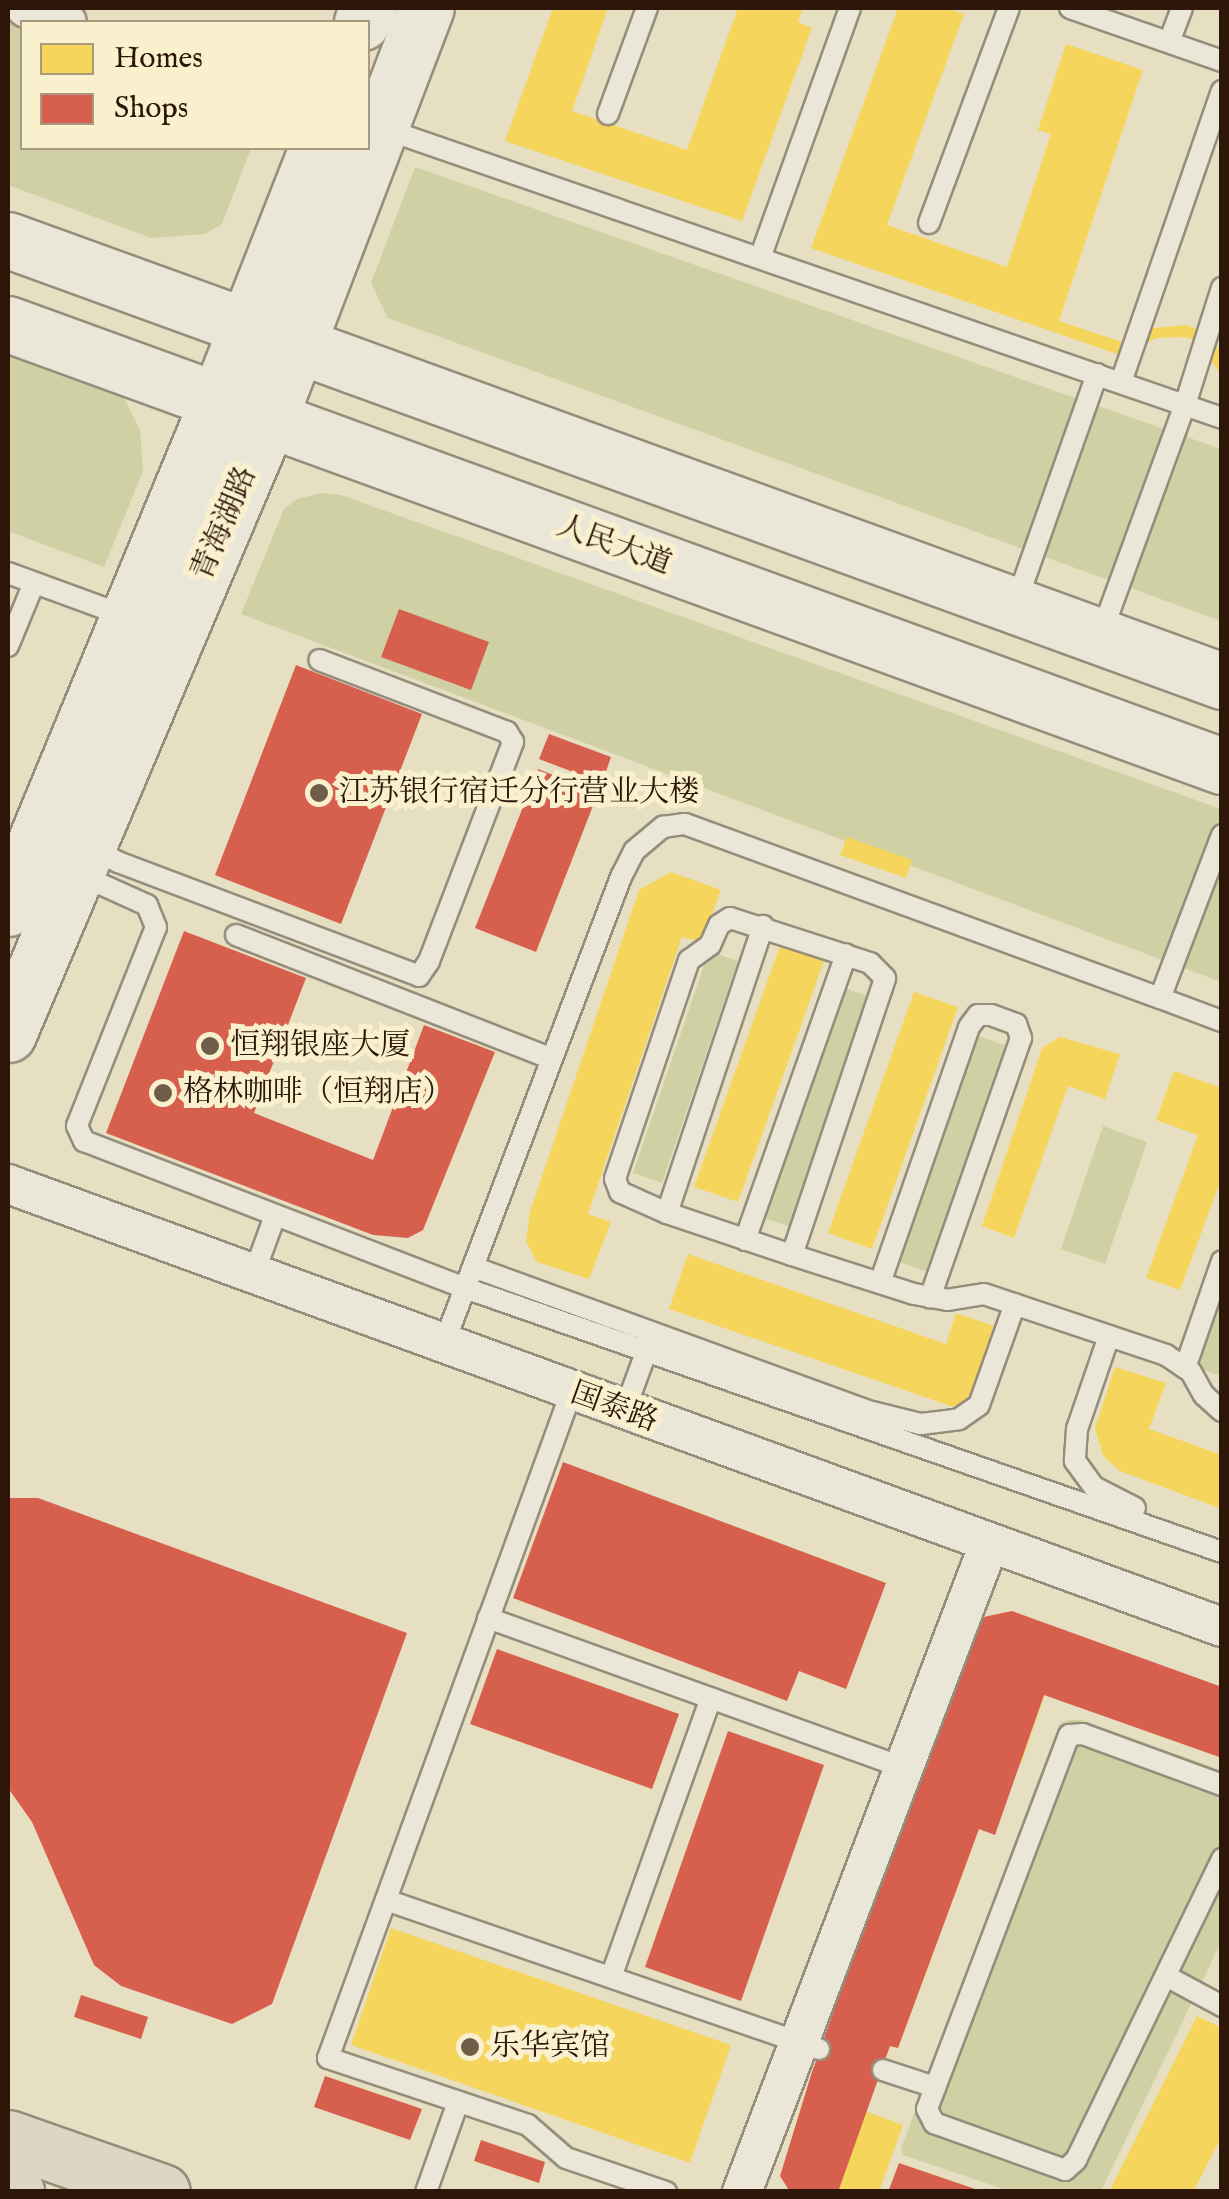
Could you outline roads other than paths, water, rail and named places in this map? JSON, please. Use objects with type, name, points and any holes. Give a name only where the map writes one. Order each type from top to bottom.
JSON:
[{"type":"main road","name":"青海湖路","points":[[370,148],[426,8]]},
{"type":"main road","name":"青海湖路","points":[[8,1034],[268,421],[273,336],[317,150]]},
{"type":"main road","name":"青海湖路","points":[[8,908],[217,403],[273,336],[369,150]]},
{"type":"main road","points":[[8,240],[1222,680]]},
{"type":"main road","name":"人民大道","points":[[8,324],[1222,766]]},
{"type":"main road","points":[[8,2138],[162,2192]]},
{"type":"main road","points":[[8,2188],[16,2192]]},
{"type":"street","points":[[26,8],[61,20]]},
{"type":"street","name":"国泰路","points":[[8,1184],[443,1346],[1222,1627]]},
{"type":"street","points":[[742,2192],[809,2046],[904,1768],[989,1544]]},
{"type":"lane","points":[[608,114],[647,8]]},
{"type":"lane","points":[[760,258],[850,8]]},
{"type":"lane","points":[[929,224],[1009,8]]},
{"type":"lane","points":[[1070,8],[1222,60]]},
{"type":"lane","points":[[1169,42],[1182,8]]},
{"type":"lane","points":[[1121,382],[1222,91]]},
{"type":"lane","points":[[381,127],[1222,418]]},
{"type":"lane","points":[[1100,636],[1185,405],[1222,288]]},
{"type":"lane","points":[[1015,605],[1098,374]]},
{"type":"lane","points":[[8,573],[128,617]]},
{"type":"lane","points":[[8,646],[34,583]]},
{"type":"lane","points":[[80,858],[118,862],[420,976],[430,961],[513,742],[506,732],[318,660]]},
{"type":"lane","points":[[443,1346],[634,851],[651,832],[672,823],[1222,1021]]},
{"type":"lane","points":[[1160,998],[1222,835]]},
{"type":"lane","points":[[80,858],[146,905],[156,927],[76,1126],[78,1136],[465,1288],[733,1362],[901,1421],[958,1419],[978,1404],[1015,1304]]},
{"type":"lane","points":[[792,1255],[886,985],[876,966],[764,926],[730,918],[719,925],[710,946],[691,956],[615,1179],[627,1198],[745,1240],[792,1255],[880,1283],[930,1298],[984,1294],[1166,1355],[1185,1368],[1222,1412]]},
{"type":"lane","points":[[667,1213],[764,926]]},
{"type":"lane","points":[[236,935],[552,1059]]},
{"type":"lane","points":[[745,1240],[846,954]]},
{"type":"lane","points":[[880,1283],[969,1027],[978,1015],[991,1014],[1016,1024],[1022,1038],[930,1298]]},
{"type":"lane","points":[[253,1276],[275,1216]]},
{"type":"lane","points":[[1185,1368],[1222,1261]]},
{"type":"lane","points":[[473,1267],[650,1342],[1222,1552]]},
{"type":"lane","points":[[1109,1336],[1077,1428],[1076,1461],[1082,1473],[1110,1498],[1222,1539]]},
{"type":"lane","points":[[624,1412],[650,1342]]},
{"type":"lane","points":[[571,1392],[328,2058],[528,2125],[566,2158],[666,2192]]},
{"type":"lane","points":[[488,1618],[904,1768]]},
{"type":"lane","points":[[610,1977],[711,1698]]},
{"type":"lane","points":[[1222,1786],[1082,1734],[1069,1734],[926,2109],[934,2122],[1065,2170],[1076,2160],[1222,1859]]},
{"type":"lane","points":[[386,1900],[809,2046]]},
{"type":"lane","points":[[1166,1976],[1222,2006]]},
{"type":"lane","points":[[883,2070],[935,2087]]},
{"type":"lane","points":[[426,2192],[458,2102]]},
{"type":"place","name":"江苏银行宿迁分行营业大楼","points":[[319,793]]},
{"type":"place","name":"恒翔银座大厦","points":[[210,1046]]},
{"type":"place","name":"格林咖啡（恒翔店）","points":[[163,1093]]},
{"type":"place","name":"乐华宾馆","points":[[470,2047]]}]
